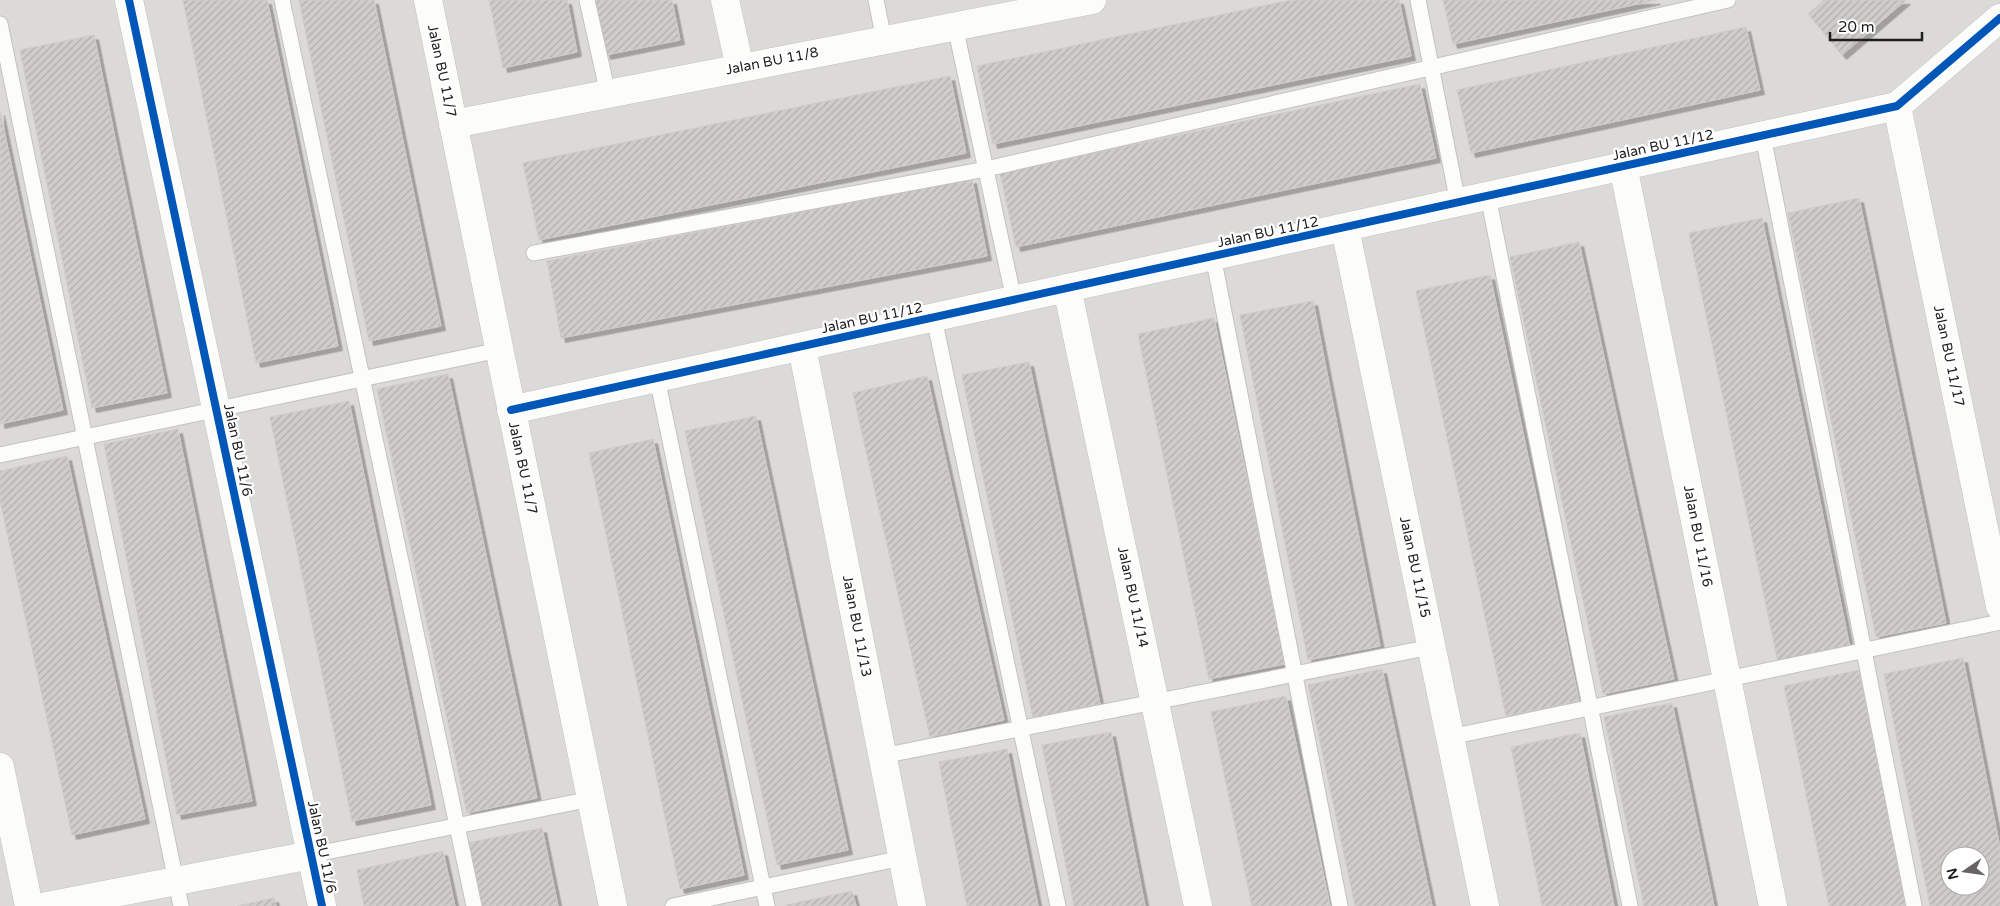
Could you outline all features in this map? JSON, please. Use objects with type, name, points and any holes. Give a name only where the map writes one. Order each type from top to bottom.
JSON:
[{"type":"street","name":"Jalan BU 11/6","points":[[129,0],[322,906]]},
{"type":"street","name":"Jalan BU 11/7","points":[[428,0],[612,906]]},
{"type":"street","points":[[726,0],[740,68]]},
{"type":"street","name":"Jalan BU 11/8","points":[[453,124],[955,26],[1016,7],[1092,0]]},
{"type":"street","name":"Jalan BU 11/12","points":[[511,410],[1898,106],[2000,18]]},
{"type":"street","name":"Jalan BU 11/17","points":[[1898,106],[2000,606]]},
{"type":"street","name":"Jalan BU 11/16","points":[[1623,166],[1773,906]]},
{"type":"street","name":"Jalan BU 11/15","points":[[1345,228],[1485,906]]},
{"type":"street","name":"Jalan BU 11/14","points":[[1067,288],[1198,906]]},
{"type":"street","name":"Jalan BU 11/13","points":[[802,346],[912,906]]},
{"type":"street","points":[[0,767],[29,906]]},
{"type":"street","points":[[46,906],[178,893],[311,855]]},
{"type":"lane","points":[[282,0],[474,906]]},
{"type":"lane","points":[[587,0],[608,94]]},
{"type":"lane","points":[[876,0],[884,40]]},
{"type":"lane","points":[[1418,0],[1458,203]]},
{"type":"lane","points":[[534,252],[986,169],[1728,0]]},
{"type":"lane","points":[[0,24],[178,893]]},
{"type":"lane","points":[[955,26],[1014,300]]},
{"type":"lane","points":[[1763,136],[1914,906]]},
{"type":"lane","points":[[1488,196],[1630,906]]},
{"type":"lane","points":[[1213,256],[1340,906]]},
{"type":"lane","points":[[934,318],[1058,906]]},
{"type":"lane","points":[[0,455],[499,350]]},
{"type":"lane","points":[[657,378],[767,906]]},
{"type":"lane","points":[[1450,737],[2000,622]]},
{"type":"lane","points":[[882,756],[1431,647]]},
{"type":"lane","points":[[311,855],[591,799]]},
{"type":"lane","points":[[673,906],[902,858]]},
{"type":"shaded area","points":[[0,0],[2000,0],[2000,906],[0,906]]},
{"type":"building","points":[[183,0],[267,0],[338,346],[256,363]]},
{"type":"building","points":[[299,0],[374,0],[441,326],[369,341]]},
{"type":"building","points":[[489,0],[567,0],[577,52],[503,68]]},
{"type":"building","points":[[595,0],[672,0],[680,40],[606,55]]},
{"type":"building","points":[[1291,0],[1399,0],[1411,56],[993,144],[977,66]]},
{"type":"building","points":[[1443,0],[1656,0],[1453,44]]},
{"type":"building","points":[[1824,0],[1906,0],[1842,55],[1808,14]]},
{"type":"building","points":[[1746,27],[1760,90],[1471,153],[1457,90]]},
{"type":"building","points":[[94,35],[167,393],[92,408],[20,50]]},
{"type":"building","points":[[950,76],[966,153],[539,240],[523,163]]},
{"type":"building","points":[[1420,84],[1436,158],[1016,247],[1000,173]]},
{"type":"building","points":[[0,111],[63,410],[0,424]]},
{"type":"building","points":[[972,179],[987,256],[561,338],[547,261]]},
{"type":"building","points":[[1859,198],[1946,623],[1876,637],[1788,213]]},
{"type":"building","points":[[1762,218],[1850,648],[1778,663],[1689,233]]},
{"type":"building","points":[[1579,242],[1674,679],[1603,694],[1510,257]]},
{"type":"building","points":[[1490,275],[1579,701],[1506,716],[1416,291]]},
{"type":"building","points":[[1313,301],[1380,646],[1308,660],[1240,315]]},
{"type":"building","points":[[1214,318],[1285,664],[1209,679],[1138,334]]},
{"type":"building","points":[[1029,362],[1100,704],[1033,718],[962,375]]},
{"type":"building","points":[[448,374],[537,798],[467,813],[377,389]]},
{"type":"building","points":[[927,376],[1004,720],[930,737],[853,393]]},
{"type":"building","points":[[349,401],[431,805],[352,821],[270,417]]},
{"type":"building","points":[[756,416],[848,850],[777,865],[685,431]]},
{"type":"building","points":[[178,429],[252,801],[177,815],[104,444]]},
{"type":"building","points":[[653,439],[744,875],[680,889],[589,453]]},
{"type":"building","points":[[67,456],[145,819],[72,835],[0,500],[0,471]]},
{"type":"building","points":[[1963,658],[2000,848],[2000,906],[1930,906],[1884,674]]},
{"type":"building","points":[[1382,669],[1432,906],[1355,906],[1308,685]]},
{"type":"building","points":[[1859,670],[1907,906],[1829,906],[1784,686]]},
{"type":"building","points":[[1286,696],[1330,906],[1252,906],[1211,712]]},
{"type":"building","points":[[1672,703],[1714,906],[1644,906],[1604,717]]},
{"type":"building","points":[[1111,732],[1145,906],[1074,906],[1042,745]]},
{"type":"building","points":[[1580,733],[1614,906],[1542,906],[1511,747]]},
{"type":"building","points":[[1007,749],[1038,906],[967,906],[939,762]]},
{"type":"building","points":[[542,828],[558,906],[480,906],[467,843]]},
{"type":"building","points":[[443,851],[455,906],[364,906],[357,870]]},
{"type":"building","points":[[852,891],[856,906],[786,905]]},
{"type":"building","points":[[274,898],[276,906],[237,906]]},
{"type":"cycle path","points":[[129,0],[322,906]]},
{"type":"cycle path","points":[[511,410],[1897,106],[2000,18]]}]
